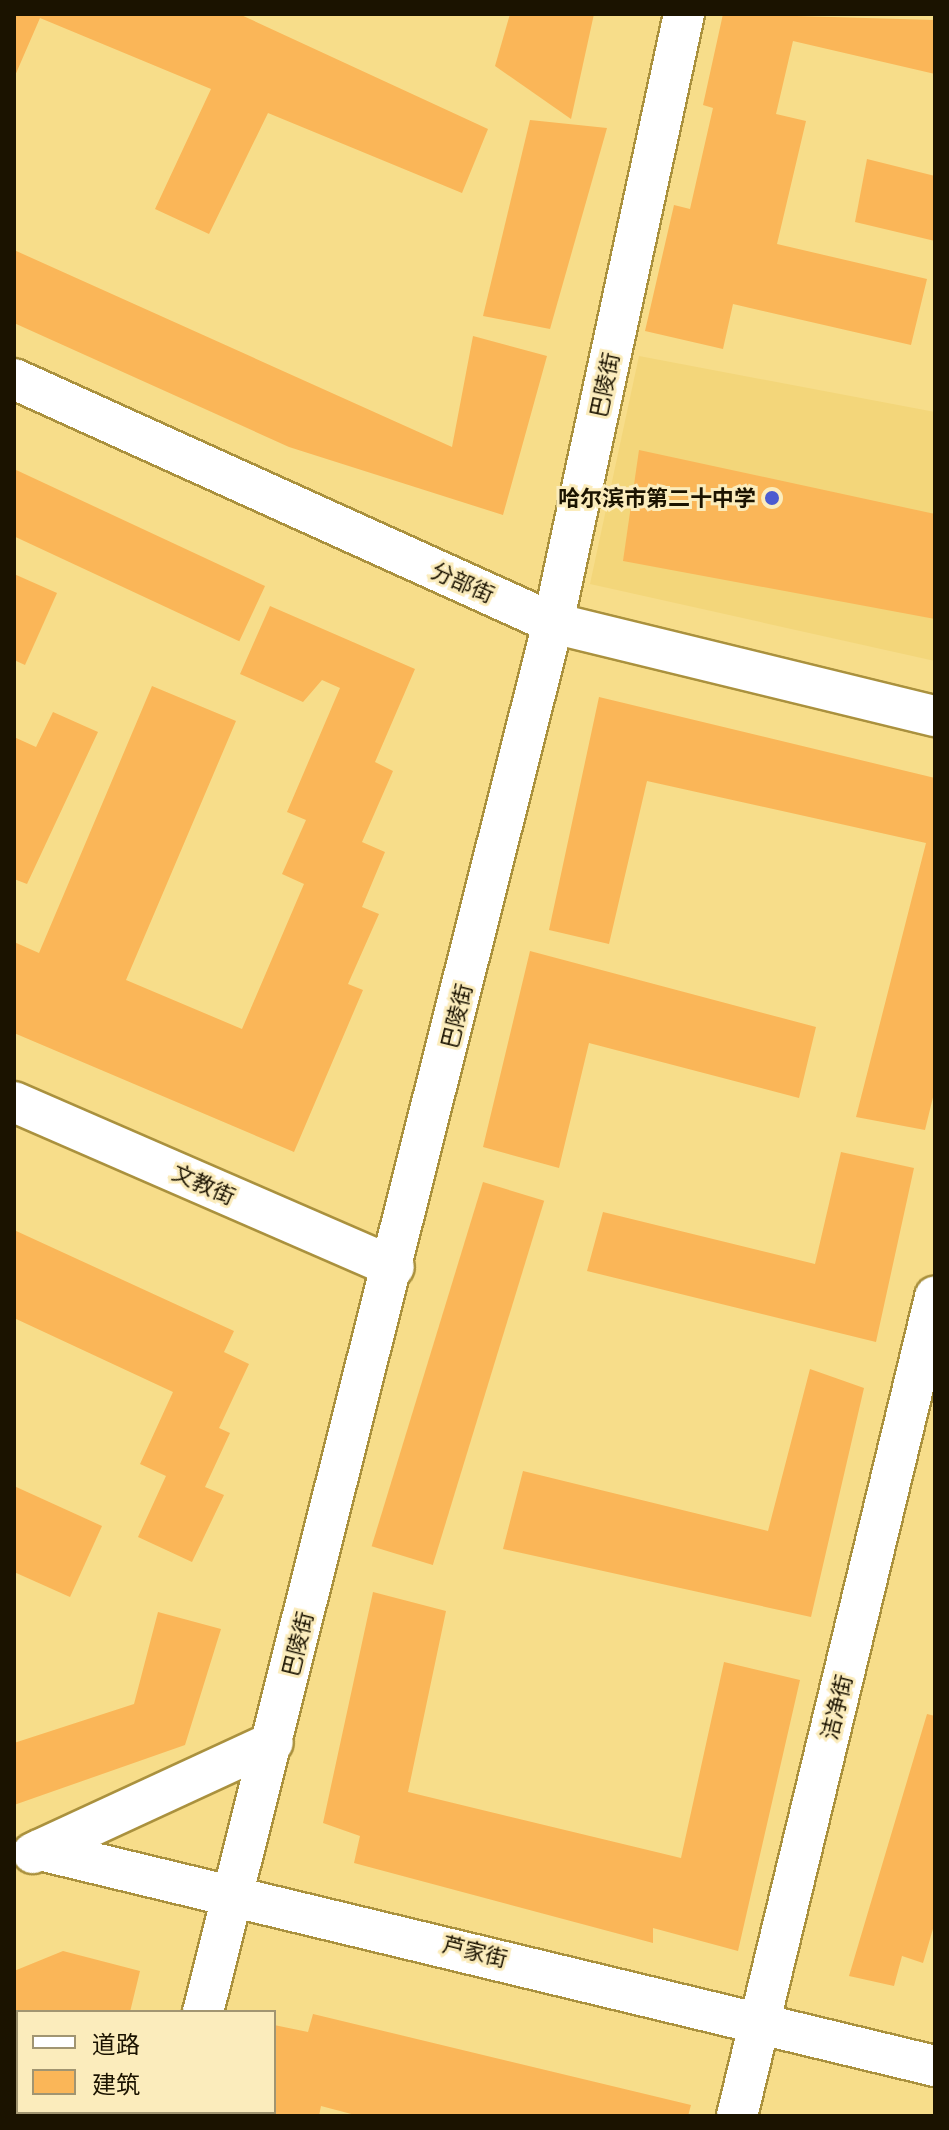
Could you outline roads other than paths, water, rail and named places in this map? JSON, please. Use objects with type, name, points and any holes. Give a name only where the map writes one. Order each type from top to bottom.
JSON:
[{"type":"street","name":"巴陵街","points":[[204,2010],[394,1267],[553,623],[684,14]]},
{"type":"street","name":"分部街","points":[[14,379],[553,623],[935,716]]},
{"type":"street","name":"文教街","points":[[14,1102],[394,1267]]},
{"type":"street","name":"洁净街","points":[[737,2116],[935,1297]]},
{"type":"street","points":[[27,1855],[273,1742]]},
{"type":"street","name":"芦家街","points":[[27,1855],[233,1892],[935,2066]]},
{"type":"place","name":"哈尔滨市第二十中学","points":[[772,498]]}]
